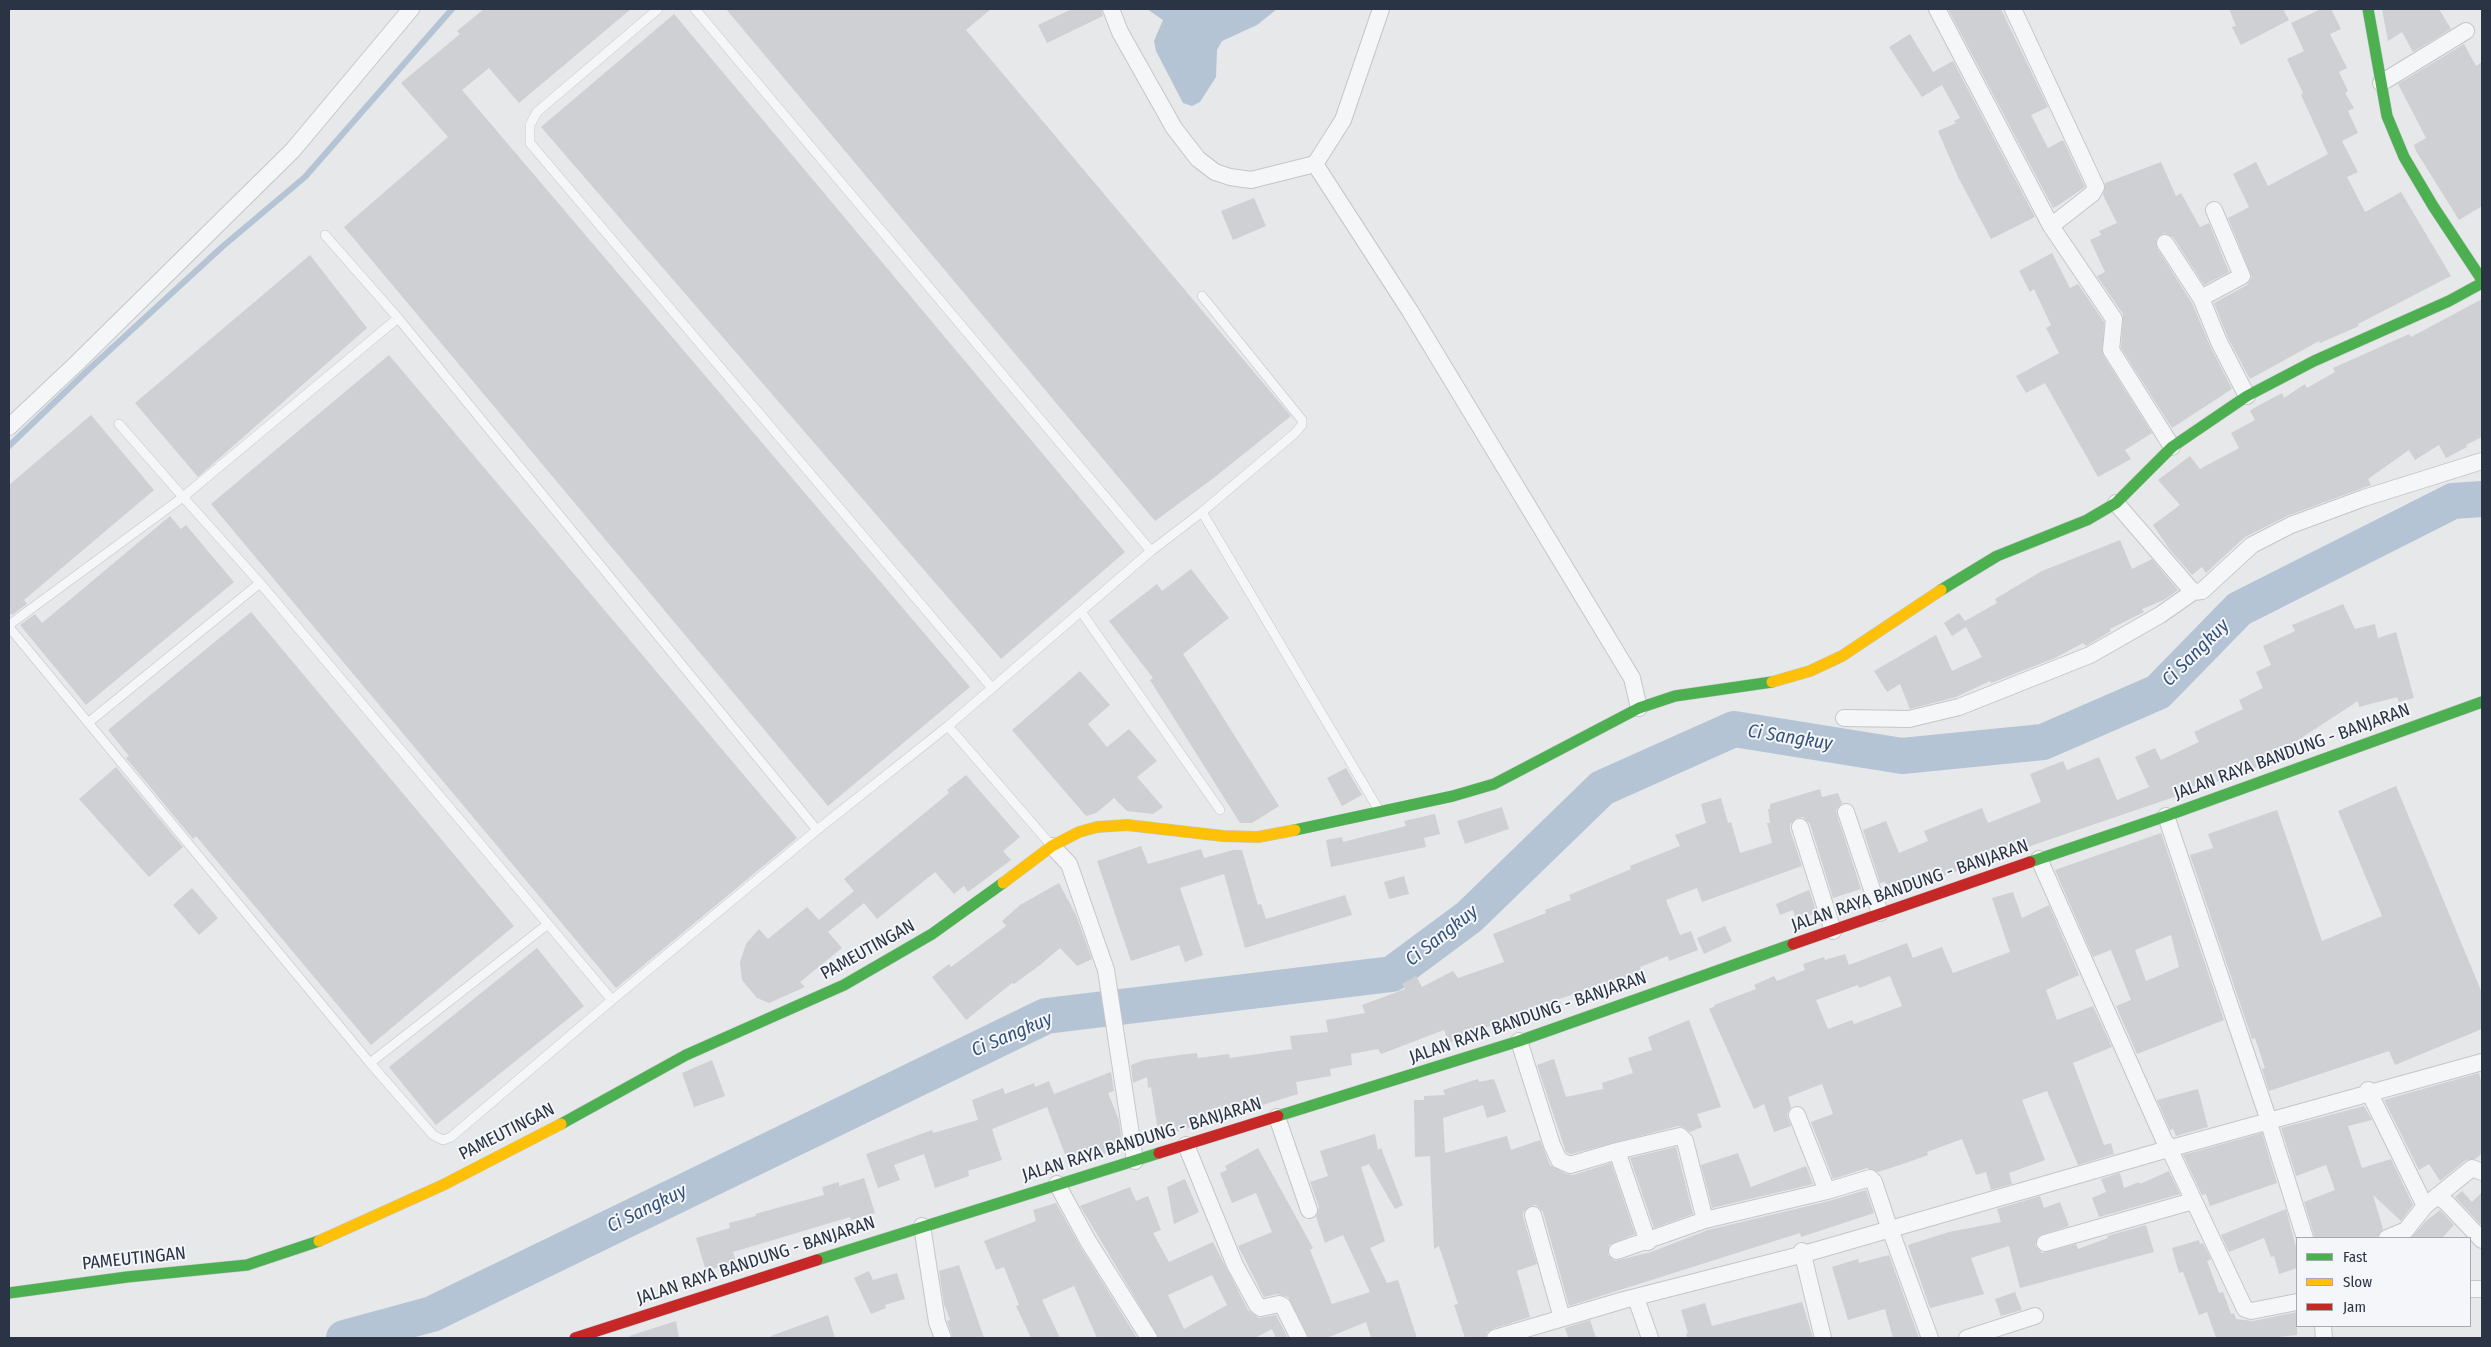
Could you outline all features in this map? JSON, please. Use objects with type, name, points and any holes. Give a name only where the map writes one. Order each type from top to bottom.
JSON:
[{"type":"street","points":[[9,427],[78,364],[293,150],[410,9]]},
{"type":"street","points":[[1111,9],[1120,32],[1174,128],[1198,159],[1215,172],[1230,177],[1251,180],[1315,164],[1343,120],[1380,9]]},
{"type":"street","points":[[1937,9],[2051,226],[2114,319],[2111,350],[2172,447]]},
{"type":"street","points":[[2013,9],[2096,187],[2092,194],[2051,226]]},
{"type":"street","points":[[2368,9],[2387,116],[2404,157],[2482,282]]},
{"type":"street","points":[[2381,83],[2466,31]]},
{"type":"street","points":[[1315,164],[1415,320],[1632,678],[1639,708]]},
{"type":"street","points":[[2201,298],[2242,276],[2214,210]]},
{"type":"street","points":[[2165,243],[2201,298],[2218,342],[2247,396]]},
{"type":"street","name":"PAMEUTINGAN","points":[[9,1293],[127,1277],[247,1265],[327,1238],[476,1168],[568,1121],[686,1055],[844,985],[932,934],[985,897],[1052,846],[1079,832],[1097,827],[1126,825],[1223,836],[1258,837],[1453,796],[1494,784],[1639,708],[1675,696],[1784,680],[1810,671],[1842,656],[1963,575],[1997,556],[2087,520],[2116,503],[2172,447],[2247,396],[2314,361],[2449,301],[2482,282]]},
{"type":"street","points":[[1844,718],[1909,719],[1959,707],[2090,656],[2160,615],[2193,592],[2202,591],[2252,545],[2291,525],[2364,498],[2482,461]]},
{"type":"street","points":[[2116,503],[2193,592]]},
{"type":"street","name":"JALAN RAYA BANDUNG - BANJARAN","points":[[575,1338],[922,1226],[1519,1041],[1880,913],[2166,816],[2482,702]]},
{"type":"street","points":[[1846,812],[1880,913]]},
{"type":"street","points":[[2166,816],[2269,1121]]},
{"type":"street","points":[[1800,827],[1833,931]]},
{"type":"street","points":[[1052,846],[1069,864],[1106,970],[1117,1032],[1135,1161]]},
{"type":"street","points":[[2039,859],[2168,1149]]},
{"type":"street","points":[[1519,1041],[1552,1145],[1559,1160],[1570,1165],[1617,1150],[1680,1136],[1685,1140],[1705,1220]]},
{"type":"street","points":[[2368,1093],[2482,1064]]},
{"type":"street","points":[[1496,1338],[1562,1318],[1890,1230],[2368,1093],[2368,1090],[2431,1201]]},
{"type":"street","points":[[1797,1116],[1827,1192]]},
{"type":"street","points":[[1277,1117],[1309,1210]]},
{"type":"street","points":[[2269,1121],[2267,1117],[2306,1237]]},
{"type":"street","points":[[2168,1149],[2167,1144],[2245,1310],[2251,1311],[2296,1302]]},
{"type":"street","points":[[1186,1145],[1235,1265],[1256,1305],[1261,1308],[1279,1304],[1283,1306],[1300,1338]]},
{"type":"street","points":[[1617,1150],[1648,1242]]},
{"type":"street","points":[[2389,1237],[2406,1230],[2431,1201],[2472,1168],[2482,1172]]},
{"type":"street","points":[[1617,1251],[1648,1242],[1705,1220],[1827,1192],[1870,1178],[1874,1182],[1890,1230]]},
{"type":"street","points":[[1058,1184],[1088,1241],[1149,1338]]},
{"type":"street","points":[[2045,1243],[2193,1201]]},
{"type":"street","points":[[2431,1201],[2447,1203],[2482,1240]]},
{"type":"street","points":[[1533,1215],[1562,1318]]},
{"type":"street","points":[[922,1226],[937,1322],[943,1338]]},
{"type":"street","points":[[1890,1230],[1889,1226],[1930,1338]]},
{"type":"street","points":[[1804,1254],[1802,1251],[1823,1338]]},
{"type":"street","points":[[1636,1298],[1650,1338]]},
{"type":"street","points":[[1966,1338],[2036,1316]]},
{"type":"lane","points":[[658,9],[537,112],[530,125],[530,143],[992,688]]},
{"type":"lane","points":[[696,9],[1151,551]]},
{"type":"lane","points":[[325,235],[398,318],[817,830]]},
{"type":"lane","points":[[398,318],[183,497],[9,626],[370,1063],[434,1135],[443,1140],[451,1137],[817,830],[948,726],[1082,613],[1151,551],[1202,512],[1294,434],[1302,425],[1302,420],[1202,296]]},
{"type":"lane","points":[[119,424],[260,583],[612,1000]]},
{"type":"lane","points":[[1202,512],[1380,812]]},
{"type":"lane","points":[[89,722],[260,583]]},
{"type":"lane","points":[[1082,613],[1220,810]]},
{"type":"lane","points":[[948,726],[1052,846]]},
{"type":"lane","points":[[370,1063],[548,924]]},
{"type":"water","points":[[1147,9],[1277,9],[1257,25],[1222,41],[1217,50],[1216,77],[1200,102],[1192,106],[1183,103],[1156,51],[1154,41],[1163,20]]},
{"type":"building","points":[[484,9],[631,9],[519,103],[489,68],[462,90],[970,687],[828,806],[344,227],[448,137],[401,83],[460,34],[457,31]]},
{"type":"building","points":[[726,9],[991,9],[966,30],[1291,416],[1215,477],[1155,521]]},
{"type":"building","points":[[1072,9],[1101,9],[1103,16],[1047,43],[1038,25]]},
{"type":"building","points":[[1948,9],[2001,9],[2048,107],[2031,115],[2048,148],[2063,140],[2085,187],[2053,208]]},
{"type":"building","points":[[2229,9],[2283,9],[2289,20],[2241,45],[2232,27],[2236,26]]},
{"type":"building","points":[[2321,9],[2331,9],[2341,29],[2330,34],[2347,68],[2339,72],[2348,91],[2345,93],[2354,108],[2348,111],[2358,133],[2342,141],[2358,172],[2347,177],[2365,212],[2401,192],[2451,276],[2358,324],[2359,326],[2320,343],[2319,341],[2250,379],[2228,338],[2214,303],[2247,285],[2252,277],[2228,218],[2249,207],[2233,174],[2256,162],[2268,186],[2328,154],[2287,59],[2304,51],[2291,23]]},
{"type":"building","points":[[2382,9],[2439,9],[2451,29],[2413,52],[2402,32],[2388,41]]},
{"type":"building","points":[[674,14],[1125,552],[1001,659],[541,127]]},
{"type":"building","points":[[1910,34],[1933,72],[1953,61],[2035,217],[1991,239],[1958,177],[1938,131],[1956,123],[1954,121],[1960,118],[1942,85],[1922,97],[1889,47]]},
{"type":"building","points":[[2464,44],[2476,66],[2482,62],[2482,206],[2459,220],[2416,151],[2414,145],[2426,138],[2398,84]]},
{"type":"building","points":[[2161,162],[2176,196],[2181,193],[2200,227],[2209,223],[2229,272],[2204,285],[2173,237],[2164,233],[2156,239],[2157,248],[2192,303],[2210,346],[2232,389],[2172,428],[2121,348],[2123,314],[2097,276],[2105,272],[2090,240],[2101,235],[2099,231],[2117,223],[2103,195],[2105,183]]},
{"type":"building","points":[[1254,198],[1266,226],[1233,240],[1221,211]]},
{"type":"building","points":[[2052,253],[2070,288],[2078,284],[2104,322],[2103,355],[2152,433],[2125,450],[2131,459],[2098,477],[2045,383],[2026,393],[2016,376],[2059,353],[2046,328],[2051,325],[2034,289],[2030,292],[2019,271]]},
{"type":"building","points":[[310,255],[367,328],[198,477],[135,403]]},
{"type":"building","points":[[2482,299],[2482,437],[2446,458],[2439,445],[2415,460],[2409,450],[2368,479],[2371,485],[2287,516],[2245,537],[2206,573],[2202,567],[2192,575],[2170,550],[2153,525],[2180,505],[2158,480],[2190,456],[2200,469],[2239,448],[2231,433],[2255,420],[2250,411],[2254,408],[2282,393],[2284,398],[2305,384],[2307,388],[2335,372],[2333,368],[2409,334],[2411,337]]},
{"type":"building","points":[[389,355],[797,838],[616,988],[211,504]]},
{"type":"building","points":[[91,415],[154,490],[24,600],[27,604],[12,615],[9,613],[9,485]]},
{"type":"building","points":[[170,516],[181,529],[186,525],[234,582],[86,705],[20,625],[35,614],[42,623]]},
{"type":"building","points":[[2120,540],[2132,569],[2152,559],[2178,590],[2164,600],[2142,609],[2144,612],[2110,629],[2111,631],[2086,646],[2083,643],[2055,658],[1991,683],[1990,681],[1956,697],[1910,709],[1900,684],[1887,692],[1874,671],[1936,635],[1952,671],[1982,657],[1966,627],[1952,636],[1944,623],[1959,613],[1965,621],[1997,603],[1995,599],[2042,571]]},
{"type":"building","points":[[1191,569],[1229,618],[1183,654],[1279,806],[1252,823],[1240,823],[1150,680],[1153,678],[1109,621],[1157,584],[1162,591]]},
{"type":"building","points":[[2343,604],[2355,629],[2375,624],[2378,638],[2396,632],[2414,698],[2399,702],[2397,697],[2359,707],[2358,701],[2289,746],[2293,754],[2217,782],[2215,777],[2176,794],[2177,796],[1890,894],[1885,882],[1880,883],[1863,830],[1886,821],[1899,853],[1928,841],[1924,831],[1982,808],[1988,823],[2041,802],[2030,774],[2063,761],[2067,770],[2099,757],[2117,800],[2149,787],[2135,757],[2155,748],[2161,760],[2199,742],[2194,732],[2243,709],[2239,700],[2263,688],[2256,672],[2271,665],[2263,646],[2295,631],[2292,625]]},
{"type":"building","points":[[251,612],[514,926],[371,1045],[196,836],[193,839],[126,758],[129,756],[108,730]]},
{"type":"building","points":[[1080,671],[1110,705],[1088,724],[1107,747],[1129,729],[1157,761],[1137,777],[1163,807],[1153,814],[1127,811],[1114,798],[1096,813],[1086,816],[1012,730]]},
{"type":"building","points":[[116,767],[183,847],[149,877],[79,799]]},
{"type":"building","points":[[1346,768],[1362,795],[1342,806],[1327,778]]},
{"type":"building","points":[[966,775],[1020,837],[1003,851],[1011,860],[968,892],[964,886],[954,894],[935,872],[877,919],[864,903],[828,932],[842,948],[800,982],[805,987],[769,1003],[757,998],[742,980],[740,962],[746,944],[759,929],[768,939],[807,907],[819,920],[854,891],[844,879],[949,793],[947,790]]},
{"type":"building","points":[[2396,786],[2482,993],[2482,1029],[2395,1065],[2389,1051],[2269,1091],[2262,1069],[2265,1068],[2255,1038],[2252,1039],[2190,855],[2213,848],[2208,834],[2277,810],[2322,941],[2382,916],[2338,811]]},
{"type":"building","points":[[1820,789],[1822,797],[1838,793],[1842,803],[1836,810],[1837,815],[1861,889],[1833,898],[1810,824],[1803,817],[1797,818],[1790,824],[1790,830],[1802,866],[1702,902],[1697,888],[1666,900],[1680,935],[1691,931],[1698,950],[1669,961],[1668,956],[1640,967],[1643,977],[1599,994],[1596,987],[1559,999],[1562,1005],[1543,1013],[1540,1007],[1515,1019],[1514,1016],[1449,1043],[1444,1030],[1381,1054],[1378,1049],[1351,1054],[1352,1065],[1330,1069],[1331,1076],[1296,1082],[1298,1094],[1159,1137],[1151,1087],[1148,1088],[1147,1077],[1133,1083],[1131,1065],[1144,1060],[1197,1053],[1198,1058],[1229,1054],[1230,1058],[1292,1049],[1290,1036],[1328,1032],[1326,1020],[1365,1013],[1362,1005],[1405,989],[1402,984],[1416,976],[1422,987],[1453,971],[1458,978],[1504,962],[1493,934],[1546,913],[1545,910],[1571,900],[1569,895],[1631,869],[1630,866],[1680,846],[1675,835],[1706,823],[1701,804],[1721,798],[1728,823],[1731,822],[1740,853],[1772,843],[1767,823],[1770,823],[1768,809],[1770,809],[1770,804]]},
{"type":"building","points":[[1502,807],[1509,829],[1465,844],[1457,821]]},
{"type":"building","points":[[1435,814],[1440,834],[1424,838],[1426,847],[1331,867],[1326,840],[1342,837],[1343,842],[1406,826],[1404,821]]},
{"type":"building","points":[[2161,833],[2224,1020],[2137,1054],[2116,1006],[2131,1000],[2111,950],[2093,957],[2055,870]],"holes":[[[2171,935],[2179,967],[2146,981],[2135,950]]]},
{"type":"building","points":[[1141,846],[1148,864],[1201,849],[1204,858],[1233,850],[1242,850],[1258,905],[1261,904],[1266,919],[1345,895],[1352,915],[1245,948],[1224,874],[1180,888],[1203,955],[1185,962],[1179,945],[1131,961],[1097,861]]},
{"type":"building","points":[[1404,876],[1409,894],[1389,899],[1384,882]]},
{"type":"building","points":[[1059,883],[1076,915],[1092,959],[1077,966],[1060,948],[966,1020],[932,977],[949,964],[951,967],[1006,926],[1002,921],[1020,905]]},
{"type":"building","points":[[192,888],[218,918],[199,935],[173,905]]},
{"type":"building","points":[[1809,890],[1817,913],[1796,919],[1793,910],[1780,915],[1776,904]]},
{"type":"building","points":[[2013,892],[2022,918],[2049,905],[2079,975],[2046,990],[2057,1020],[2093,1006],[2112,1047],[2073,1063],[2104,1145],[2111,1143],[2114,1154],[2078,1165],[2047,1091],[2022,1100],[2045,1160],[2009,1173],[2012,1184],[1991,1190],[1986,1172],[1976,1175],[1962,1139],[1927,1152],[1928,1155],[1878,1172],[1867,1168],[1833,1179],[1811,1122],[1833,1114],[1822,1084],[1788,1097],[1791,1107],[1787,1114],[1791,1126],[1774,1132],[1764,1104],[1754,1109],[1709,1009],[1714,1005],[1756,989],[1754,985],[1774,976],[1777,981],[1805,970],[1803,964],[1824,957],[1825,960],[1845,954],[1849,965],[1907,943],[1913,958],[1942,947],[1953,973],[2010,952],[1992,898]],"holes":[[[1890,976],[1902,1006],[1854,1024],[1852,1020],[1828,1029],[1816,1000],[1858,985],[1859,988]]]},
{"type":"building","points":[[1725,926],[1732,941],[1704,954],[1697,938]]},
{"type":"building","points":[[537,948],[584,1006],[436,1125],[389,1067]]},
{"type":"building","points":[[1689,1020],[1721,1107],[1697,1114],[1702,1127],[1690,1132],[1678,1126],[1571,1154],[1566,1152],[1537,1065],[1554,1059],[1566,1097],[1603,1089],[1602,1083],[1633,1073],[1628,1058],[1652,1050],[1648,1037]]},
{"type":"building","points":[[712,1060],[725,1096],[694,1107],[682,1073]]},
{"type":"building","points":[[1111,1072],[1114,1091],[1108,1093],[1119,1120],[1123,1148],[1069,1165],[1047,1107],[992,1129],[1002,1160],[968,1171],[969,1176],[935,1188],[924,1154],[894,1165],[900,1180],[878,1188],[866,1154],[932,1130],[933,1133],[978,1120],[972,1100],[1003,1088],[1005,1094],[1034,1083],[1035,1087],[1049,1081],[1054,1094]]},
{"type":"building","points":[[2479,1073],[2482,1085],[2482,1154],[2475,1159],[2466,1160],[2440,1181],[2429,1164],[2419,1170],[2384,1100]]},
{"type":"building","points":[[1478,1079],[1479,1082],[1494,1079],[1506,1112],[1487,1118],[1483,1105],[1443,1118],[1445,1153],[1507,1136],[1511,1150],[1540,1140],[1550,1165],[1566,1174],[1573,1175],[1611,1163],[1635,1234],[1609,1245],[1608,1255],[1615,1261],[1651,1252],[1708,1230],[1829,1201],[1866,1190],[1874,1213],[1801,1237],[1800,1233],[1569,1306],[1543,1212],[1536,1205],[1530,1206],[1523,1212],[1523,1217],[1537,1264],[1517,1271],[1530,1317],[1492,1329],[1487,1332],[1485,1338],[1465,1338],[1454,1305],[1458,1304],[1439,1246],[1434,1249],[1430,1156],[1415,1157],[1414,1100],[1424,1100],[1424,1096],[1445,1095],[1443,1090]]},
{"type":"building","points":[[2198,1089],[2208,1127],[2176,1136],[2173,1129],[2170,1130],[2157,1100]]},
{"type":"building","points":[[2364,1106],[2372,1120],[2348,1126],[2362,1168],[2391,1159],[2413,1205],[2401,1221],[2373,1195],[2383,1229],[2378,1237],[2315,1237],[2304,1202],[2335,1190],[2326,1165],[2296,1176],[2281,1128]]},
{"type":"building","points":[[2262,1133],[2277,1183],[2210,1206],[2206,1194],[2202,1195],[2183,1155]]},
{"type":"building","points":[[1375,1134],[1378,1150],[1381,1148],[1403,1205],[1395,1209],[1369,1164],[1361,1167],[1385,1241],[1370,1248],[1387,1283],[1398,1280],[1417,1338],[1371,1338],[1366,1322],[1327,1338],[1309,1338],[1288,1297],[1277,1294],[1264,1297],[1238,1246],[1272,1232],[1256,1193],[1232,1203],[1220,1173],[1227,1170],[1225,1166],[1258,1148],[1313,1248],[1310,1250],[1332,1304],[1370,1292],[1343,1235],[1325,1243],[1316,1217],[1319,1207],[1310,1182],[1328,1176],[1320,1151]]},
{"type":"building","points":[[1676,1147],[1693,1214],[1654,1228],[1630,1158]]},
{"type":"building","points":[[1738,1153],[1751,1187],[1806,1166],[1813,1184],[1712,1208],[1701,1165]]},
{"type":"building","points":[[2169,1171],[2180,1194],[2099,1217],[2092,1198],[2106,1192],[2101,1179],[2120,1173],[2124,1188],[2139,1182],[2140,1184]]},
{"type":"building","points":[[864,1178],[875,1213],[851,1220],[850,1217],[733,1252],[736,1262],[706,1271],[696,1238],[730,1228],[729,1223],[756,1216],[755,1214],[824,1195],[822,1187],[839,1182],[839,1186]]},
{"type":"building","points":[[1185,1179],[1199,1212],[1174,1224],[1167,1187]]},
{"type":"building","points":[[1130,1187],[1136,1201],[1148,1196],[1161,1230],[1153,1233],[1169,1262],[1213,1242],[1248,1310],[1259,1318],[1276,1315],[1288,1338],[1276,1338],[1272,1329],[1255,1338],[1159,1338],[1080,1206]],"holes":[[[1212,1275],[1227,1305],[1184,1329],[1168,1295]]]},
{"type":"building","points":[[2462,1191],[2472,1202],[2482,1192],[2482,1226],[2455,1197]]},
{"type":"building","points":[[2040,1196],[2044,1208],[2060,1202],[2069,1226],[2038,1236],[2035,1245],[2042,1253],[2076,1244],[2078,1249],[2108,1238],[2107,1236],[2146,1225],[2154,1252],[2020,1288],[2009,1246],[1971,1258],[1984,1294],[1930,1308],[1908,1245],[1949,1232],[2001,1222],[1997,1209]]},
{"type":"building","points":[[1056,1203],[1080,1246],[1137,1338],[1097,1338],[1074,1286],[1042,1300],[1060,1338],[1031,1338],[1016,1306],[1019,1305],[1004,1267],[996,1270],[984,1241],[1036,1221],[1033,1210]]},
{"type":"building","points":[[2286,1209],[2296,1247],[2296,1268],[2279,1274],[2274,1256],[2271,1257],[2264,1238],[2229,1252],[2221,1235]]},
{"type":"building","points":[[2440,1210],[2454,1225],[2443,1237],[2412,1237],[2426,1221]]},
{"type":"building","points":[[2199,1240],[2200,1244],[2203,1243],[2211,1259],[2207,1261],[2219,1293],[2223,1292],[2231,1314],[2234,1313],[2236,1319],[2253,1321],[2296,1312],[2297,1335],[2269,1338],[2216,1338],[2207,1312],[2199,1315],[2183,1272],[2179,1273],[2172,1248]]},
{"type":"building","points":[[1889,1255],[1919,1338],[1893,1338],[1885,1309],[1848,1320],[1832,1267],[1858,1259],[1859,1263]]},
{"type":"building","points":[[959,1265],[984,1338],[953,1338],[947,1321],[950,1320],[944,1304],[939,1271]]},
{"type":"building","points":[[869,1271],[873,1280],[897,1273],[905,1299],[885,1305],[886,1308],[871,1314],[854,1278]]},
{"type":"building","points":[[2015,1292],[2022,1310],[2001,1316],[1995,1299]]},
{"type":"building","points":[[1802,1302],[1813,1338],[1687,1338],[1686,1334],[1688,1333],[1681,1310],[1705,1303],[1712,1326]]},
{"type":"building","points":[[828,1315],[835,1338],[771,1338],[771,1336]]},
{"type":"building","points":[[1590,1320],[1596,1338],[1568,1338],[1565,1328]]},
{"type":"building","points":[[676,1321],[679,1338],[629,1338],[629,1336]]},
{"type":"waterway","points":[[9,446],[86,372],[222,247],[305,177],[452,9]]},
{"type":"waterway","name":"Ci Sangkuy","points":[[344,1338],[432,1314],[1046,1016],[1392,974],[1469,917],[1602,788],[1734,729],[1902,756],[2043,742],[2158,692],[2239,609],[2453,501],[2482,499]]},
{"type":"traffic: fast","points":[[2368,9],[2387,116],[2404,157],[2433,206],[2482,280]]},
{"type":"traffic: fast","points":[[1941,590],[1997,556],[2087,520],[2116,503],[2172,447],[2247,396],[2314,361],[2449,301],[2482,283]]},
{"type":"traffic: fast","points":[[1295,830],[1453,796],[1494,784],[1639,708],[1675,696],[1772,682]]},
{"type":"traffic: fast","points":[[2030,862],[2166,816],[2482,702]]},
{"type":"traffic: fast","points":[[561,1124],[686,1055],[844,985],[932,934],[1003,883]]},
{"type":"traffic: fast","points":[[1278,1116],[1519,1041],[1793,944]]},
{"type":"traffic: fast","points":[[817,1260],[1159,1153]]},
{"type":"traffic: fast","points":[[9,1293],[127,1277],[247,1265],[319,1241]]},
{"type":"traffic: slow","points":[[1772,682],[1810,671],[1842,656],[1941,590]]},
{"type":"traffic: slow","points":[[1003,883],[1052,846],[1079,832],[1097,827],[1127,825],[1223,836],[1258,837],[1295,830]]},
{"type":"traffic: slow","points":[[319,1241],[443,1185],[561,1124]]},
{"type":"traffic: jam","points":[[1793,944],[2030,862]]},
{"type":"traffic: jam","points":[[1159,1153],[1278,1116]]},
{"type":"traffic: jam","points":[[575,1338],[817,1260]]}]
